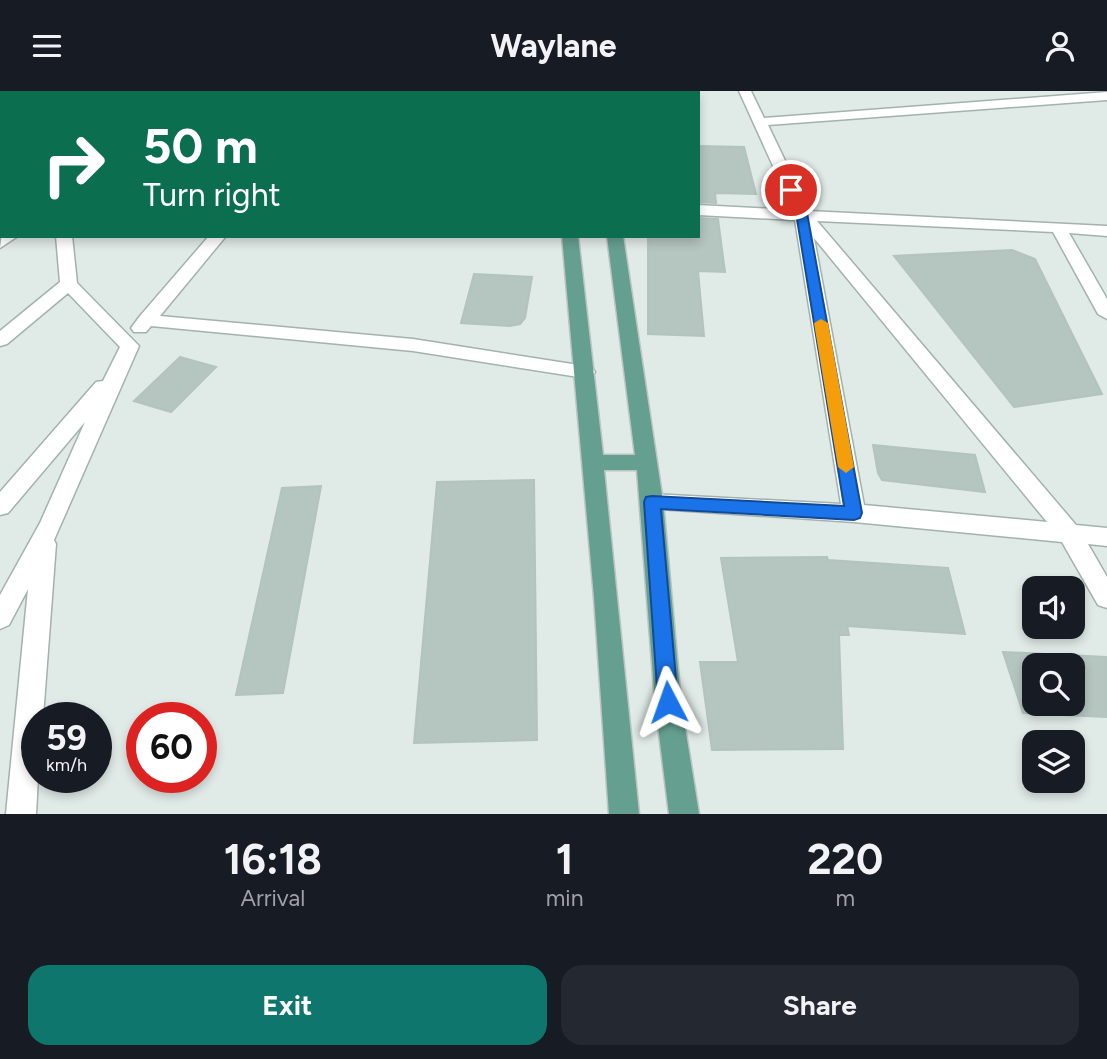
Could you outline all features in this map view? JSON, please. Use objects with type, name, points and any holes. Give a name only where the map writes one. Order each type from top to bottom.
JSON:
[{"type":"main road","points":[[570,238],[585,372],[591,463],[615,669],[624,814]]},
{"type":"main road","points":[[615,238],[652,502],[668,702],[684,814]]},
{"type":"main road","points":[[591,463],[647,462]]},
{"type":"street","points":[[745,91],[802,213],[1069,533],[1107,598]]},
{"type":"street","points":[[759,122],[1107,96]]},
{"type":"street","points":[[700,210],[802,213],[1107,231]]},
{"type":"street","points":[[802,213],[854,513]]},
{"type":"street","points":[[1058,228],[1107,314]]},
{"type":"street","points":[[64,238],[69,284],[130,346]]},
{"type":"street","points":[[0,618],[45,535],[116,372],[130,346],[146,320],[216,238]]},
{"type":"street","points":[[0,339],[69,284]]},
{"type":"street","points":[[146,320],[413,345],[585,372]]},
{"type":"street","points":[[0,507],[116,372]]},
{"type":"street","points":[[652,502],[854,513],[1107,537]]},
{"type":"street","points":[[21,814],[45,535]]},
{"type":"building","points":[[700,146],[744,147],[756,194],[715,193],[716,203],[700,202]]},
{"type":"building","points":[[700,218],[718,219],[725,272],[698,271],[704,336],[648,334],[648,238],[700,238]]},
{"type":"building","points":[[1012,250],[1035,259],[1102,394],[1014,407],[894,256]]},
{"type":"building","points":[[474,274],[532,277],[525,318],[520,324],[510,326],[461,323]]},
{"type":"building","points":[[180,357],[216,367],[171,412],[134,401]]},
{"type":"building","points":[[873,445],[975,455],[985,492],[882,480],[878,473]]},
{"type":"building","points":[[534,480],[537,740],[414,743],[437,482]]},
{"type":"building","points":[[321,486],[283,693],[236,695],[282,488]]},
{"type":"building","points":[[827,557],[828,560],[948,568],[965,634],[847,626],[849,635],[839,635],[843,749],[712,750],[700,662],[738,662],[721,558]]},
{"type":"building","points":[[1003,652],[1024,653],[1022,710]]},
{"type":"building","points":[[1085,656],[1107,657],[1107,717],[1085,716]]},
{"type":"slow traffic","points":[[821,323],[846,467]]},
{"type":"route","points":[[668,702],[652,502],[854,513],[802,213],[791,190]]}]
